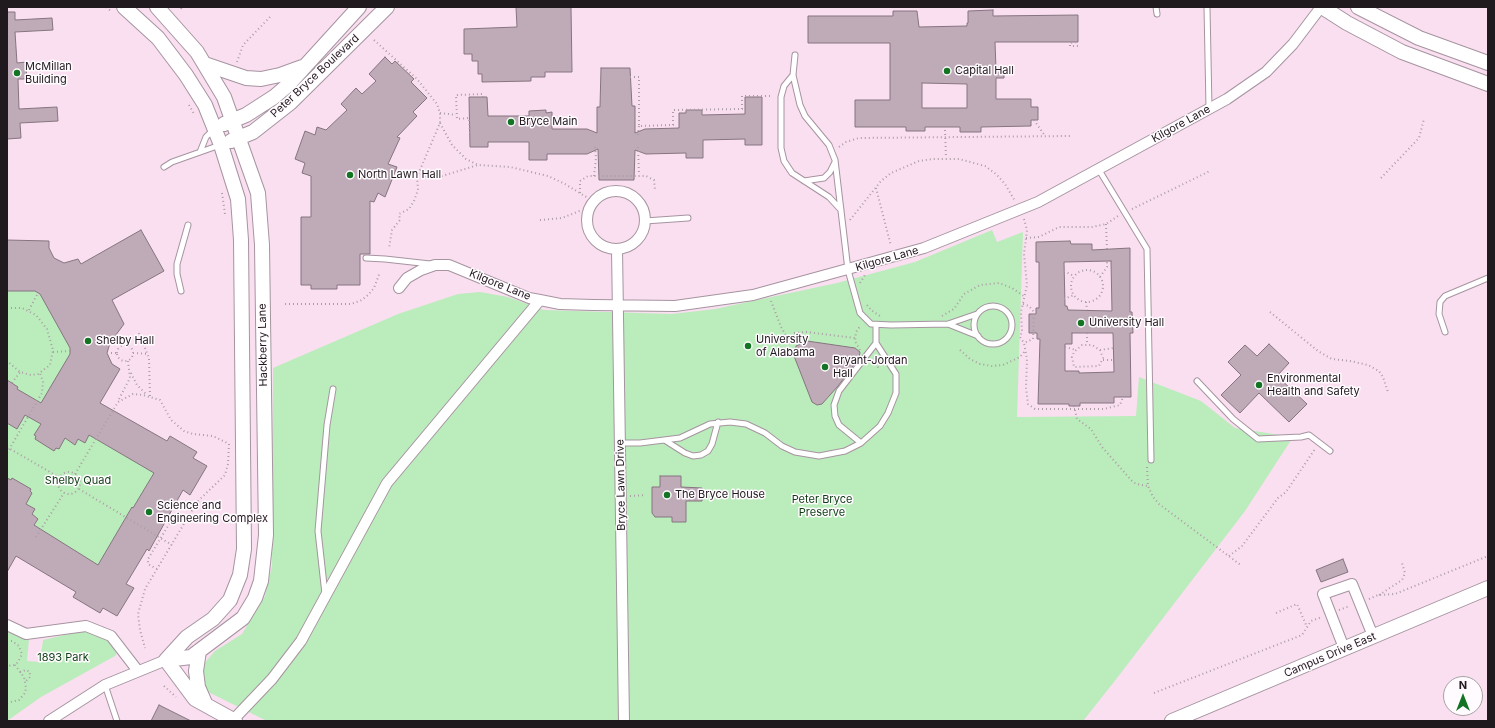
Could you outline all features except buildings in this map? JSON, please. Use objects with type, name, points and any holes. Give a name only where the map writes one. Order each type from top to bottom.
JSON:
[{"type":"street","name":"Hackberry Lane","points":[[49,721],[105,685],[166,660],[190,657],[243,618],[255,598],[261,580],[266,535],[262,245],[258,193],[224,97],[197,52],[157,7]]},
{"type":"street","name":"Peter Bryce Boulevard","points":[[214,128],[246,115],[274,97],[306,65],[358,7]]},
{"type":"street","name":"Peter Bryce Boulevard","points":[[221,145],[253,132],[290,103],[387,7]]},
{"type":"street","points":[[1322,7],[1346,23],[1402,52],[1488,84]]},
{"type":"street","name":"Kilgore Lane","points":[[399,288],[407,278],[420,270],[435,265],[449,265],[529,298],[560,304],[674,306],[715,302],[768,292],[924,248],[1020,211],[1099,170],[1227,99],[1266,72],[1293,44],[1322,7]]},
{"type":"street","points":[[1358,7],[1419,38],[1488,63]]},
{"type":"street","name":"Hackberry Lane","points":[[120,11],[158,38],[186,75],[205,105],[221,145],[238,199],[241,240],[244,550],[240,575],[230,600],[213,619],[187,637],[166,660]]},
{"type":"street","points":[[205,64],[246,78],[261,79],[280,75],[306,65]]},
{"type":"street","points":[[613,191],[632,195],[639,202],[644,211],[645,220],[640,237],[626,247],[617,249],[608,248],[599,243],[592,236],[588,227],[587,217],[590,208],[596,200],[604,194],[613,191]]},
{"type":"street","name":"Bryce Lawn Drive","points":[[617,249],[624,721]]},
{"type":"street","points":[[166,660],[195,700],[234,720],[272,679],[296,648],[387,483],[540,300]]},
{"type":"street","points":[[1344,648],[1323,594],[1352,584],[1373,636]]},
{"type":"street","name":"Campus Drive East","points":[[1172,721],[1488,588]]},
{"type":"street","points":[[7,625],[26,634],[86,626],[111,636],[138,671]]},
{"type":"street","points":[[199,651],[196,671],[198,687],[206,705]]},
{"type":"lane","points":[[1156,7],[1156,14]]},
{"type":"lane","points":[[1207,7],[1209,108]]},
{"type":"lane","points":[[795,55],[793,75],[800,105],[805,116],[829,145],[835,160],[848,270],[860,313],[867,321],[876,325],[948,324],[977,314],[986,307],[998,307],[1008,313],[1012,324],[1008,335],[999,342],[988,342],[978,336],[948,324]]},
{"type":"lane","points":[[793,75],[784,86],[781,96],[780,148],[784,161],[792,173],[829,197],[841,210]]},
{"type":"lane","points":[[200,152],[206,137],[214,128]]},
{"type":"lane","points":[[164,167],[172,162],[221,145]]},
{"type":"lane","points":[[804,181],[824,178],[830,172],[835,160]]},
{"type":"lane","points":[[1099,170],[1147,249],[1150,460]]},
{"type":"lane","points":[[645,220],[688,218]]},
{"type":"lane","points":[[181,291],[177,274],[177,264],[188,225]]},
{"type":"lane","points":[[366,258],[435,265]]},
{"type":"lane","points":[[1445,332],[1439,314],[1440,302],[1445,296],[1488,278]]},
{"type":"lane","points":[[977,314],[974,325],[978,336]]},
{"type":"lane","points":[[620,443],[666,441],[680,438],[701,427],[718,422],[730,422],[746,424],[765,433],[782,446],[795,452],[819,456],[845,451],[861,443],[880,426],[888,413],[896,394],[896,374],[876,343],[876,325]]},
{"type":"lane","points":[[861,443],[839,426],[835,416],[834,405],[839,391],[876,343]]},
{"type":"lane","points":[[1197,381],[1233,420],[1258,439],[1301,437],[1309,435],[1330,451]]},
{"type":"lane","points":[[325,597],[318,531],[326,425],[333,389]]},
{"type":"lane","points":[[666,441],[685,453],[693,456],[701,455],[708,451],[712,444],[718,422]]},
{"type":"lane","points":[[105,685],[117,721]]},
{"type":"path","points":[[106,7],[120,11]]},
{"type":"path","points":[[236,63],[243,45],[270,17]]},
{"type":"path","points":[[374,40],[417,79],[437,104],[440,113],[440,122],[418,174],[414,201],[409,208],[398,214],[400,220],[392,230],[389,248]]},
{"type":"path","points":[[1076,42],[1070,43],[1070,46],[1079,46]]},
{"type":"path","points":[[630,77],[639,77],[638,135]]},
{"type":"path","points":[[457,115],[456,95],[483,94],[483,97]]},
{"type":"path","points":[[639,126],[673,125],[673,110],[742,109],[742,96],[772,96]]},
{"type":"path","points":[[186,100],[197,116]]},
{"type":"path","points":[[440,113],[457,115],[457,118],[469,118],[470,133]]},
{"type":"path","points":[[1381,178],[1419,138],[1424,119]]},
{"type":"path","points":[[1034,120],[1044,136]]},
{"type":"path","points":[[440,122],[452,145],[466,159],[478,165],[530,170],[554,179],[588,198]]},
{"type":"path","points":[[945,130],[946,158]]},
{"type":"path","points":[[839,147],[846,142],[859,138],[946,139],[1070,136]]},
{"type":"path","points":[[594,176],[596,158],[595,147]]},
{"type":"path","points":[[638,147],[639,176]]},
{"type":"path","points":[[850,220],[876,188],[891,173],[904,167],[919,162],[946,158],[972,161],[990,170],[1005,184],[1020,211],[1027,230],[1024,254],[1027,274],[1025,297],[1021,312],[1022,331],[1020,337],[1026,350],[1028,374],[1026,397],[1031,408],[1074,407],[1104,409],[1120,405],[1123,397]]},
{"type":"path","points":[[418,174],[423,176],[439,177],[478,165]]},
{"type":"path","points":[[580,193],[580,181],[583,178],[594,176],[639,176],[651,178],[654,180],[655,190]]},
{"type":"path","points":[[221,188],[226,220]]},
{"type":"path","points":[[876,188],[892,249]]},
{"type":"path","points":[[540,220],[562,218],[582,210]]},
{"type":"path","points":[[1106,224],[1108,250]]},
{"type":"path","points":[[1100,277],[1106,267],[1107,261]]},
{"type":"path","points":[[1086,270],[1096,273],[1100,277],[1103,287],[1102,292],[1095,300],[1086,302],[1080,301],[1074,295],[1071,283],[1074,276],[1086,270]]},
{"type":"path","points":[[1064,271],[1074,276]]},
{"type":"path","points":[[285,304],[351,304],[362,300],[368,295],[374,288],[380,272]]},
{"type":"path","points":[[861,287],[862,278],[869,272]]},
{"type":"path","points":[[940,316],[954,309],[964,294],[980,285],[998,283],[1012,288],[1025,297]]},
{"type":"path","points":[[768,292],[782,327],[796,346]]},
{"type":"path","points":[[30,310],[38,293]]},
{"type":"path","points":[[1064,299],[1074,295]]},
{"type":"path","points":[[1086,302],[1087,310]]},
{"type":"path","points":[[865,303],[874,313],[884,316]]},
{"type":"path","points":[[1023,304],[1029,306],[1034,312],[1033,339],[1024,343]]},
{"type":"path","points":[[7,307],[30,310],[41,320],[47,329],[53,344],[50,365],[40,373],[31,375],[20,372],[7,362]]},
{"type":"path","points":[[1270,312],[1318,351],[1332,359],[1368,365],[1379,371],[1383,377],[1388,392]]},
{"type":"path","points":[[794,334],[806,332],[855,338]]},
{"type":"path","points":[[139,333],[148,354],[150,397]]},
{"type":"path","points":[[1087,333],[1087,344]]},
{"type":"path","points":[[116,353],[118,348],[125,345],[131,347],[133,353]]},
{"type":"path","points":[[1074,371],[1072,357],[1076,350],[1082,345],[1092,345],[1100,350],[1114,348]]},
{"type":"path","points":[[1065,347],[1076,350]]},
{"type":"path","points":[[960,350],[970,359],[980,364],[992,366],[1003,365],[1020,357],[1026,350]]},
{"type":"path","points":[[1100,350],[1103,360]]},
{"type":"path","points":[[53,352],[70,351]]},
{"type":"path","points":[[107,353],[116,353]]},
{"type":"path","points":[[116,353],[120,360],[128,361]]},
{"type":"path","points":[[133,353],[148,354]]},
{"type":"path","points":[[133,353],[128,361],[130,370],[137,385],[150,397]]},
{"type":"path","points":[[1074,367],[1099,366],[1103,360]]},
{"type":"path","points":[[1103,360],[1114,360]]},
{"type":"path","points":[[75,474],[127,385],[130,370]]},
{"type":"path","points":[[12,383],[20,372]]},
{"type":"path","points":[[7,453],[42,394],[43,382],[40,373]]},
{"type":"path","points":[[118,402],[133,394],[160,400],[167,415],[174,424],[184,431],[193,434],[213,436],[229,444],[228,464],[225,475],[201,497],[145,589],[139,607],[139,623],[145,648]]},
{"type":"path","points":[[1074,407],[1077,420],[1091,429],[1102,447],[1132,481],[1136,484],[1148,486]]},
{"type":"path","points":[[1229,556],[1242,546],[1278,498],[1286,492],[1320,442]]},
{"type":"path","points":[[7,447],[60,478]]},
{"type":"path","points":[[1150,460],[1147,468],[1148,486],[1153,497],[1159,504],[1242,566]]},
{"type":"path","points":[[68,472],[75,474],[80,480],[78,489],[71,494],[64,493],[58,485],[60,478],[68,472]]},
{"type":"path","points":[[78,489],[172,545]]},
{"type":"path","points":[[36,537],[64,493]]},
{"type":"path","points":[[621,496],[645,496]]},
{"type":"path","points":[[157,569],[148,564],[148,560],[174,516],[186,520]]},
{"type":"path","points":[[1378,595],[1395,594],[1488,556]]},
{"type":"path","points":[[1154,693],[1302,635],[1311,621],[1378,595],[1402,580],[1405,573],[1402,563]]},
{"type":"path","points":[[1276,612],[1297,604],[1307,627]]},
{"type":"path","points":[[7,641],[16,643],[21,650],[21,658],[15,665],[7,666]]},
{"type":"path","points":[[7,703],[19,700],[26,688],[26,681],[15,665]]},
{"type":"path","points":[[20,672],[26,670],[30,672],[30,677],[26,681]]},
{"type":"shaded area","name":"University of Alabama","points":[[7,7],[1488,7],[1488,721],[7,721]]},
{"type":"green space","name":"Peter Bryce Preserve","points":[[992,230],[997,242],[1023,232],[1017,417],[1136,416],[1139,377],[1201,401],[1235,428],[1293,437],[1245,511],[1083,721],[267,721],[206,691],[200,677],[203,665],[215,651],[242,634],[265,596],[272,566],[273,368],[398,314],[458,294],[480,292],[508,297],[544,310],[672,314],[715,309],[837,283],[915,262]]},
{"type":"green space","name":"Shelby Quad","points":[[7,245],[48,262],[75,266],[74,393],[178,457],[100,583],[7,530]]},
{"type":"green space","name":"1893 Park","points":[[82,631],[100,635],[114,646],[117,653],[115,656],[41,697],[7,721],[7,632],[29,639],[27,661],[40,662],[43,640]]},
{"type":"place","name":"Capital Hall","points":[[947,71]]},
{"type":"place","name":"McMillan Building","points":[[17,73]]},
{"type":"place","name":"Bryce Main","points":[[511,122]]},
{"type":"place","name":"North Lawn Hall","points":[[350,175]]},
{"type":"place","name":"University Hall","points":[[1081,323]]},
{"type":"place","name":"Shelby Hall","points":[[88,341]]},
{"type":"place","name":"University of Alabama","points":[[748,346]]},
{"type":"place","name":"Bryant-Jordan Hall","points":[[825,367]]},
{"type":"place","name":"Environmental Health and Safety","points":[[1259,385]]},
{"type":"place","name":"The Bryce House","points":[[667,495]]},
{"type":"place","name":"Science and Engineering Complex","points":[[149,512]]}]
